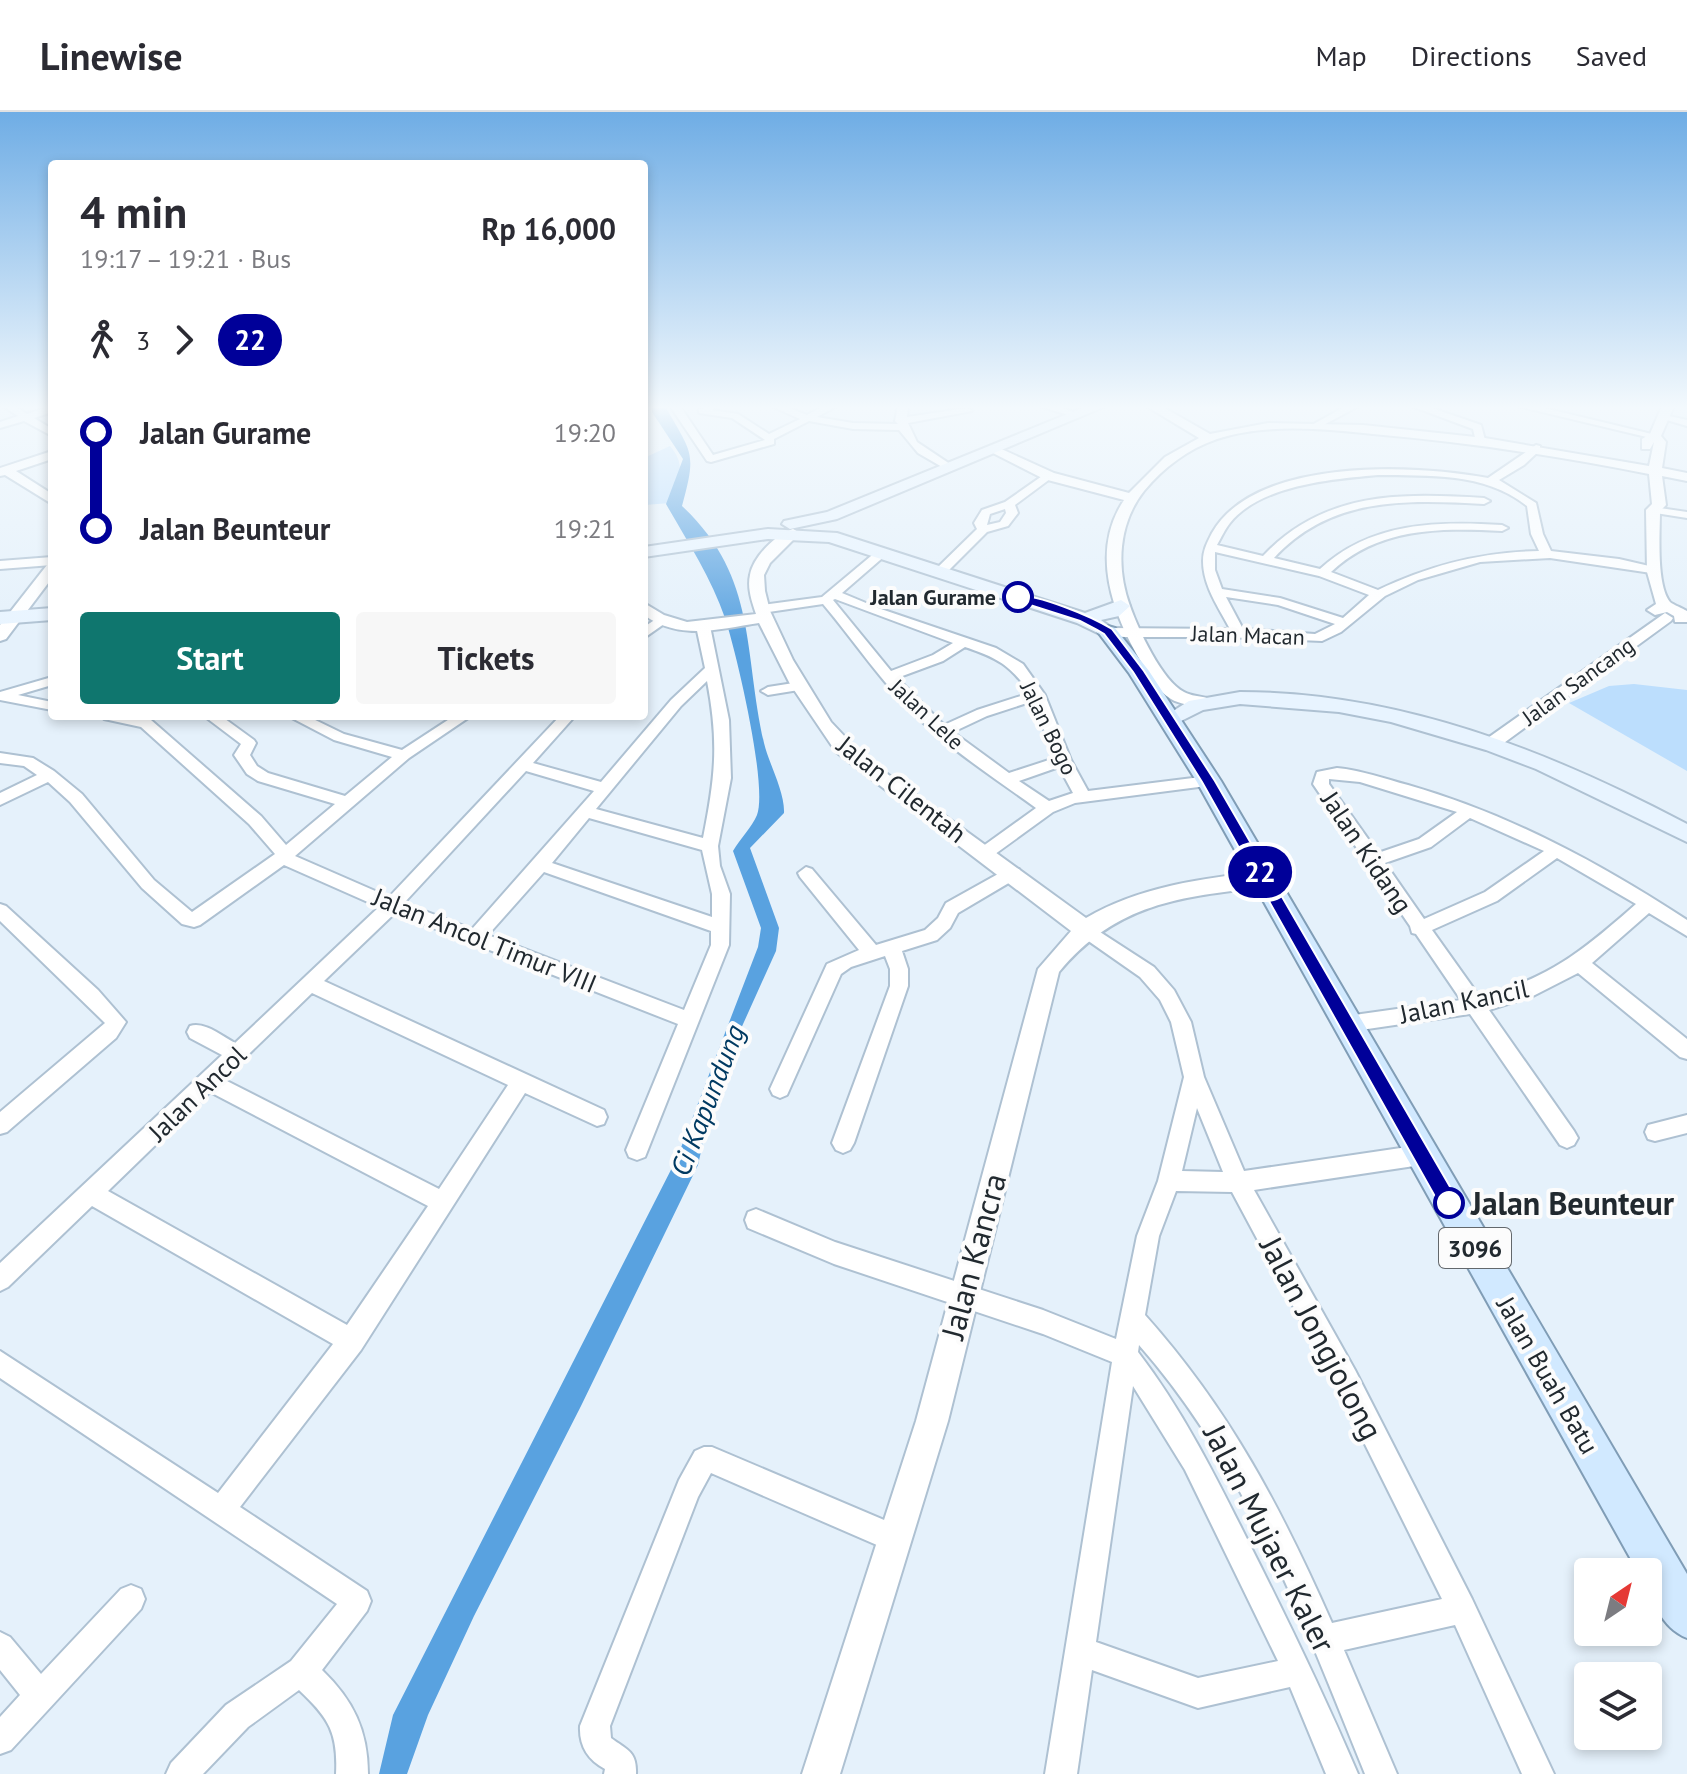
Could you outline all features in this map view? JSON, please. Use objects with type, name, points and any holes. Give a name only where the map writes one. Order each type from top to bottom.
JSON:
[{"type":"main road","points":[[648,548],[831,516],[911,484]]},
{"type":"main road","points":[[831,516],[820,526],[831,537]]},
{"type":"main road","points":[[724,537],[793,533],[831,537],[1084,619],[1108,632]]},
{"type":"main road","points":[[1084,619],[1112,612],[1121,606]]},
{"type":"main road","points":[[7,618],[48,614]]},
{"type":"main road","name":"Jalan Buah Batu","points":[[1108,632],[1169,720],[1200,782],[1264,879],[1687,1616]]},
{"type":"main road","points":[[1169,720],[1201,702],[1236,698],[1311,701],[1377,712],[1491,744],[1638,806],[1687,834]]},
{"type":"street","points":[[25,484],[48,498]]},
{"type":"street","points":[[983,530],[980,523],[983,515],[991,509],[1009,504],[1038,484]]},
{"type":"street","points":[[1078,484],[1132,498]]},
{"type":"street","points":[[1145,484],[1132,498],[1117,530],[1114,568],[1121,606],[1134,635],[1173,693],[1201,702]]},
{"type":"street","points":[[1239,633],[1216,592],[1209,566],[1210,547],[1225,520],[1235,511],[1272,491],[1300,484]]},
{"type":"street","points":[[1487,484],[1484,501],[1521,553]]},
{"type":"street","points":[[1497,484],[1532,505],[1537,534],[1546,553]]},
{"type":"street","points":[[1653,484],[1659,505],[1653,510]]},
{"type":"street","points":[[1267,558],[1293,531],[1334,511],[1403,499],[1484,501]]},
{"type":"street","points":[[940,572],[983,530],[1007,521],[1012,513],[1009,504]]},
{"type":"street","points":[[1653,510],[1687,515]]},
{"type":"street","points":[[1653,510],[1657,590],[1674,617]]},
{"type":"street","points":[[1323,573],[1345,552],[1377,537],[1433,527],[1502,528]]},
{"type":"street","name":"Jalan Cilentah","points":[[793,533],[765,560],[757,574],[761,615],[776,646],[836,742],[857,761],[990,849],[1013,873],[1083,928]]},
{"type":"street","points":[[1210,547],[1323,573],[1378,594]]},
{"type":"street","name":"Jalan Macan","points":[[1108,632],[1321,637],[1378,594],[1411,578],[1447,567],[1521,553],[1594,558],[1654,571]]},
{"type":"street","points":[[648,611],[659,621],[676,627],[709,625],[761,615],[830,597],[881,554]]},
{"type":"street","points":[[0,565],[48,561]]},
{"type":"street","points":[[0,636],[7,618],[48,572]]},
{"type":"street","points":[[1216,592],[1280,602],[1343,622]]},
{"type":"street","name":"Jalan Bogo","points":[[830,597],[1005,658],[1028,678],[1038,695],[1063,760],[1082,795]]},
{"type":"street","name":"Jalan Lele","points":[[830,597],[888,677],[943,731],[974,757],[1047,808]]},
{"type":"street","points":[[846,622],[864,618],[873,611]]},
{"type":"street","name":"Jalan Sancang","points":[[1491,744],[1674,617]]},
{"type":"street","points":[[648,631],[659,621]]},
{"type":"street","points":[[637,1150],[720,945],[721,894],[712,866],[710,846],[723,778],[722,720],[711,670],[709,625]]},
{"type":"street","points":[[888,677],[938,658],[963,642]]},
{"type":"street","points":[[475,937],[587,812],[676,703],[711,670]]},
{"type":"street","points":[[0,696],[48,682]]},
{"type":"street","points":[[768,691],[800,686]]},
{"type":"street","points":[[943,731],[982,713],[1038,695]]},
{"type":"street","points":[[0,696],[48,705]]},
{"type":"street","name":"Jalan Ancol Timur VIII","points":[[145,720],[255,820],[289,860],[392,905],[689,1020]]},
{"type":"street","points":[[217,720],[249,743],[242,755],[252,770],[263,777],[350,803]]},
{"type":"street","points":[[303,720],[339,737],[404,755]]},
{"type":"street","points":[[316,726],[325,720]]},
{"type":"street","points":[[0,758],[28,762],[49,775],[76,798],[148,884],[188,919],[194,920],[287,854],[404,755],[456,720]]},
{"type":"street","name":"Jalan Ancol","points":[[0,1279],[392,905],[564,720]]},
{"type":"street","points":[[1008,779],[1063,760]]},
{"type":"street","points":[[523,765],[606,789]]},
{"type":"street","name":"Jalan Kidang","points":[[1567,1138],[1418,928],[1321,784],[1322,776],[1335,773],[1350,775],[1418,792],[1468,811],[1556,850],[1649,903],[1687,929]]},
{"type":"street","points":[[0,800],[49,775]]},
{"type":"street","points":[[990,849],[1047,808],[1082,795],[1200,782]]},
{"type":"street","points":[[1374,860],[1425,845],[1447,832],[1468,811]]},
{"type":"street","points":[[587,812],[710,846]]},
{"type":"street","points":[[1418,928],[1504,892],[1556,850]]},
{"type":"street","points":[[541,865],[721,927]]},
{"type":"street","points":[[806,873],[899,969],[899,986],[843,1143]]},
{"type":"street","points":[[780,1089],[834,969],[845,962],[931,935],[944,923],[952,908],[1013,873]]},
{"type":"street","name":"Jalan Kancra","points":[[821,1774],[932,1421],[962,1294],[1049,969],[1064,947],[1083,928],[1148,896],[1264,879]]},
{"type":"street","name":"Jalan Kancil","points":[[1347,1024],[1473,1005],[1543,984],[1579,963],[1649,903]]},
{"type":"street","points":[[0,911],[116,1022],[113,1028],[0,1125]]},
{"type":"street","name":"Jalan Jongjolong","points":[[1083,928],[1147,972],[1167,995],[1181,1022],[1194,1077],[1238,1182],[1346,1379],[1462,1609],[1538,1774]]},
{"type":"street","points":[[1579,963],[1687,1051]]},
{"type":"street","points":[[312,984],[597,1117]]},
{"type":"street","points":[[197,1032],[238,1054]]},
{"type":"street","points":[[1061,1774],[1125,1355],[1148,1236],[1169,1181],[1194,1077]]},
{"type":"street","points":[[209,1082],[444,1203]]},
{"type":"street","points":[[221,1510],[270,1453],[352,1341],[520,1083]]},
{"type":"street","points":[[1655,1132],[1687,1124]]},
{"type":"street","points":[[1169,1181],[1238,1182],[1421,1155]]},
{"type":"street","points":[[91,1193],[352,1341]]},
{"type":"street","points":[[756,1220],[862,1263],[962,1294],[1125,1355]]},
{"type":"street","name":"Jalan Mujaer Kaler","points":[[1132,1319],[1181,1372],[1235,1457],[1278,1540],[1381,1774]]},
{"type":"street","name":"Jalan Mujaer Kaler","points":[[1125,1355],[1156,1396],[1194,1461],[1298,1671],[1342,1774]]},
{"type":"street","points":[[0,1363],[357,1601],[301,1671],[237,1716],[182,1774]]},
{"type":"street","points":[[620,1774],[621,1761],[599,1750],[595,1726],[688,1489],[704,1460],[712,1460],[893,1538]]},
{"type":"street","points":[[0,1739],[131,1599]]},
{"type":"street","points":[[1323,1640],[1462,1609]]},
{"type":"street","points":[[0,1647],[39,1695]]},
{"type":"street","points":[[1081,1652],[1198,1693],[1298,1671]]},
{"type":"street","points":[[301,1671],[339,1709],[354,1747],[352,1774]]},
{"type":"shaded area","points":[[648,484],[677,484],[670,503],[648,505]]},
{"type":"shaded area","points":[[1634,684],[1687,690],[1687,771],[1569,703],[1609,686]]},
{"type":"water","name":"Ci Kapundung","points":[[674,484],[687,484],[682,506],[724,560],[744,617],[764,743],[784,805],[784,813],[750,848],[779,928],[776,951],[716,1084],[698,1165],[581,1406],[474,1616],[428,1715],[407,1774],[379,1774],[393,1715],[677,1158],[758,947],[761,928],[733,851],[755,820],[759,800],[755,749],[743,687],[730,635],[713,588],[666,504]]},
{"type":"bus line","name":"22","points":[[1018,597],[1101,627],[1138,671],[1209,781],[1449,1203]]},
{"type":"place","name":"Jalan Gurame","points":[[1018,597]]},
{"type":"place","name":"Jalan Beunteur","points":[[1449,1203]]}]
